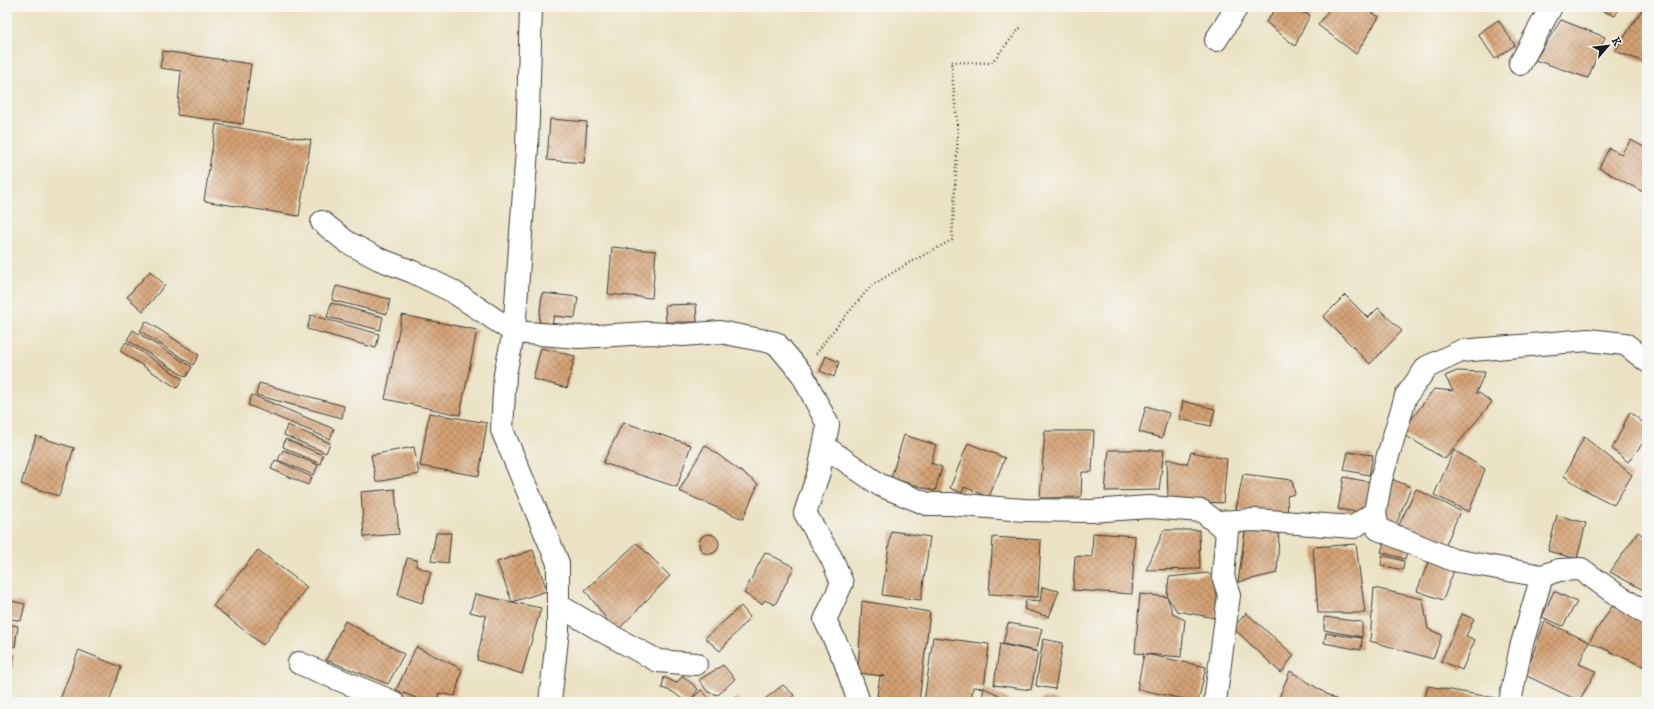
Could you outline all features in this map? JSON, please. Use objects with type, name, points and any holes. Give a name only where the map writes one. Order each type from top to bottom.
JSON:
[{"type":"street","points":[[531,7],[528,149],[514,332],[505,374],[502,430],[558,563],[558,630],[550,702]]},
{"type":"street","points":[[1216,40],[1237,7]]},
{"type":"street","points":[[1520,64],[1551,7]]},
{"type":"street","points":[[322,222],[347,242],[379,259],[413,272],[452,291],[514,332],[579,337],[649,333],[682,335],[720,332],[776,343],[802,374],[828,425],[819,472],[805,513],[832,559],[842,583],[825,620],[844,659],[859,702]]},
{"type":"street","points":[[1647,361],[1625,344],[1588,340],[1461,351],[1427,367],[1406,396],[1381,479],[1375,512],[1378,529],[1453,560],[1542,576],[1559,570],[1581,569],[1612,592],[1647,614]]},
{"type":"street","points":[[824,446],[880,485],[927,504],[951,504],[1024,510],[1164,508],[1202,511],[1227,531],[1223,576],[1229,595],[1215,702]]},
{"type":"street","points":[[1217,522],[1254,520],[1354,528],[1375,512]]},
{"type":"street","points":[[1510,702],[1521,647],[1542,576]]},
{"type":"street","points":[[558,605],[658,661],[696,664]]},
{"type":"street","points":[[298,663],[394,702]]},
{"type":"path","points":[[802,374],[828,337],[872,286],[907,264],[952,240],[958,134],[951,62],[991,63],[1021,27]]},
{"type":"building","points":[[1277,7],[1285,7],[1310,15],[1295,46],[1266,22]]},
{"type":"building","points":[[1331,7],[1363,7],[1379,17],[1356,54],[1318,25]]},
{"type":"building","points":[[1594,7],[1620,7],[1615,16]]},
{"type":"building","points":[[1644,7],[1647,7],[1647,63],[1615,51]]},
{"type":"building","points":[[1498,20],[1515,45],[1495,59],[1478,34]]},
{"type":"building","points":[[1561,20],[1605,37],[1588,78],[1535,60]]},
{"type":"building","points":[[163,51],[251,64],[243,124],[177,115],[181,71],[160,68]]},
{"type":"building","points":[[550,119],[587,122],[584,163],[547,160]]},
{"type":"building","points":[[216,124],[311,140],[299,216],[204,201]]},
{"type":"building","points":[[1631,140],[1647,149],[1647,191],[1645,193],[1599,168],[1609,148],[1621,154]]},
{"type":"building","points":[[612,247],[656,251],[652,298],[608,294]]},
{"type":"building","points":[[150,271],[165,285],[143,311],[127,297]]},
{"type":"building","points":[[336,286],[390,299],[387,314],[332,300]]},
{"type":"building","points":[[542,293],[578,297],[575,318],[554,316],[552,324],[539,322]]},
{"type":"building","points":[[1345,295],[1368,318],[1378,308],[1402,331],[1370,364],[1323,317]]},
{"type":"building","points":[[331,303],[383,317],[380,330],[327,317]]},
{"type":"building","points":[[696,304],[697,322],[666,322],[665,305]]},
{"type":"building","points":[[311,315],[379,334],[376,348],[307,329]]},
{"type":"building","points":[[402,315],[477,330],[460,415],[385,399]]},
{"type":"building","points":[[146,321],[199,355],[193,365],[140,331]]},
{"type":"building","points":[[133,330],[192,367],[186,377],[127,340]]},
{"type":"building","points":[[126,342],[183,379],[177,388],[120,351]]},
{"type":"building","points":[[541,348],[575,356],[567,388],[533,379]]},
{"type":"building","points":[[826,356],[839,362],[834,377],[820,371]]},
{"type":"building","points":[[1457,371],[1485,372],[1476,393],[1479,393],[1492,402],[1445,459],[1401,433],[1434,389],[1453,391],[1445,376]]},
{"type":"building","points":[[259,383],[344,406],[342,418],[256,395]]},
{"type":"building","points":[[252,395],[334,429],[330,439],[248,405]]},
{"type":"building","points":[[1183,401],[1215,409],[1211,426],[1179,419]]},
{"type":"building","points":[[1146,406],[1169,413],[1162,438],[1139,432]]},
{"type":"building","points":[[1630,412],[1647,426],[1647,438],[1628,462],[1612,449]]},
{"type":"building","points":[[429,413],[487,423],[479,476],[420,466]]},
{"type":"building","points":[[623,422],[691,445],[677,487],[603,463]]},
{"type":"building","points":[[287,425],[330,443],[326,453],[284,435]]},
{"type":"building","points":[[1045,431],[1094,431],[1092,472],[1082,472],[1081,497],[1040,498]]},
{"type":"building","points":[[904,435],[936,445],[931,463],[942,467],[935,491],[891,478]]},
{"type":"building","points":[[36,436],[74,448],[59,496],[21,484]]},
{"type":"building","points":[[1584,437],[1632,475],[1614,505],[1585,490],[1564,476]]},
{"type":"building","points":[[285,439],[323,455],[320,464],[283,447]]},
{"type":"building","points":[[968,443],[1005,458],[989,497],[964,487],[962,493],[950,488]]},
{"type":"building","points":[[705,445],[758,484],[743,519],[679,491]]},
{"type":"building","points":[[414,447],[419,474],[376,482],[371,455]]},
{"type":"building","points":[[283,450],[318,465],[314,475],[278,460]]},
{"type":"building","points":[[1109,450],[1164,450],[1159,490],[1105,491]]},
{"type":"building","points":[[1454,450],[1485,469],[1469,512],[1434,495]]},
{"type":"building","points":[[1191,452],[1227,459],[1223,503],[1168,500],[1167,459],[1187,464]]},
{"type":"building","points":[[1348,452],[1373,455],[1369,475],[1344,470]]},
{"type":"building","points":[[275,460],[312,477],[308,485],[271,469]]},
{"type":"building","points":[[1243,474],[1292,480],[1295,494],[1287,496],[1288,517],[1236,509]]},
{"type":"building","points":[[1344,477],[1370,482],[1364,513],[1338,509]]},
{"type":"building","points":[[1389,478],[1411,487],[1396,525],[1382,517]]},
{"type":"building","points":[[395,489],[399,534],[364,537],[361,492]]},
{"type":"building","points":[[1416,489],[1460,511],[1445,547],[1398,527]]},
{"type":"building","points":[[1557,515],[1586,523],[1577,559],[1548,551]]},
{"type":"building","points":[[1246,525],[1279,534],[1277,573],[1238,582]]},
{"type":"building","points":[[1164,530],[1199,530],[1200,569],[1146,570]]},
{"type":"building","points":[[891,531],[930,537],[921,600],[882,595]]},
{"type":"building","points":[[1638,532],[1647,539],[1647,592],[1610,572]]},
{"type":"building","points":[[436,533],[451,533],[448,563],[431,561]]},
{"type":"building","points":[[1093,533],[1135,536],[1132,594],[1073,590],[1075,556],[1092,557]]},
{"type":"building","points":[[709,534],[716,537],[719,544],[716,551],[709,554],[702,551],[699,544],[702,537]]},
{"type":"building","points":[[993,537],[1041,540],[1038,597],[989,594]]},
{"type":"building","points":[[1385,539],[1408,547],[1405,559],[1381,552]]},
{"type":"building","points":[[637,543],[670,576],[616,632],[585,590]]},
{"type":"building","points":[[1356,544],[1365,613],[1318,613],[1313,547]]},
{"type":"building","points":[[258,550],[307,587],[263,645],[213,606]]},
{"type":"building","points":[[533,550],[547,591],[512,602],[497,562]]},
{"type":"building","points":[[765,552],[794,567],[775,605],[765,600],[762,604],[744,593]]},
{"type":"building","points":[[1383,555],[1404,561],[1403,570],[1381,565]]},
{"type":"building","points":[[1431,555],[1456,565],[1443,600],[1417,591]]},
{"type":"building","points":[[407,558],[417,560],[416,566],[431,572],[422,603],[398,595]]},
{"type":"building","points":[[1208,573],[1221,584],[1215,618],[1177,611],[1167,597],[1169,577]]},
{"type":"building","points":[[1042,587],[1059,591],[1049,617],[1024,609],[1026,600],[1040,601]]},
{"type":"building","points":[[1374,588],[1423,599],[1428,629],[1442,635],[1433,659],[1370,641]]},
{"type":"building","points":[[1554,591],[1577,602],[1563,626],[1542,617]]},
{"type":"building","points":[[475,594],[541,608],[522,674],[477,660],[486,616],[470,612]]},
{"type":"building","points":[[1140,594],[1167,597],[1173,614],[1185,620],[1181,657],[1146,654],[1206,667],[1198,702],[1137,689],[1144,654],[1135,653]]},
{"type":"building","points":[[7,600],[25,604],[21,621],[7,618]]},
{"type":"building","points":[[862,601],[930,612],[919,702],[890,702],[890,699],[877,696],[880,676],[884,676],[858,673]]},
{"type":"building","points":[[741,606],[750,617],[720,651],[705,638]]},
{"type":"building","points":[[1612,606],[1647,625],[1647,668],[1589,642]]},
{"type":"building","points":[[1246,613],[1294,655],[1281,673],[1233,628]]},
{"type":"building","points":[[1462,614],[1474,619],[1466,636],[1475,640],[1462,670],[1441,661]]},
{"type":"building","points":[[1324,617],[1362,622],[1362,637],[1324,630]]},
{"type":"building","points":[[345,621],[404,654],[388,684],[326,660]]},
{"type":"building","points":[[1545,621],[1589,642],[1579,664],[1596,671],[1579,701],[1525,675]]},
{"type":"building","points":[[1008,623],[1042,629],[1036,651],[1003,644]]},
{"type":"building","points":[[7,624],[18,626],[15,647],[7,645]]},
{"type":"building","points":[[1326,633],[1362,638],[1361,650],[1324,643]]},
{"type":"building","points":[[933,637],[989,644],[984,688],[973,687],[971,702],[924,702]]},
{"type":"building","points":[[1043,639],[1063,643],[1055,689],[1036,686]]},
{"type":"building","points":[[1000,644],[1038,652],[1031,690],[994,685]]},
{"type":"building","points":[[416,647],[462,669],[455,696],[439,693],[436,702],[426,702],[396,690]]},
{"type":"building","points":[[79,650],[121,667],[109,702],[59,702]]},
{"type":"building","points":[[7,653],[14,655],[11,672],[7,671]]},
{"type":"building","points":[[723,665],[735,679],[718,695],[708,692],[699,680]]},
{"type":"building","points":[[1290,671],[1330,696],[1341,702],[1277,702]]},
{"type":"building","points":[[683,676],[698,689],[689,702],[686,702],[673,692],[662,688],[664,677],[676,683]]},
{"type":"building","points":[[783,685],[794,695],[788,702],[761,702]]},
{"type":"building","points":[[1428,686],[1496,698],[1495,702],[1424,702]]},
{"type":"building","points":[[984,688],[1014,702],[981,702]]},
{"type":"building","points":[[701,690],[713,702],[689,702]]},
{"type":"building","points":[[737,697],[741,702],[732,702]]},
{"type":"building","points":[[1044,698],[1060,701],[1060,702],[1037,702]]}]
